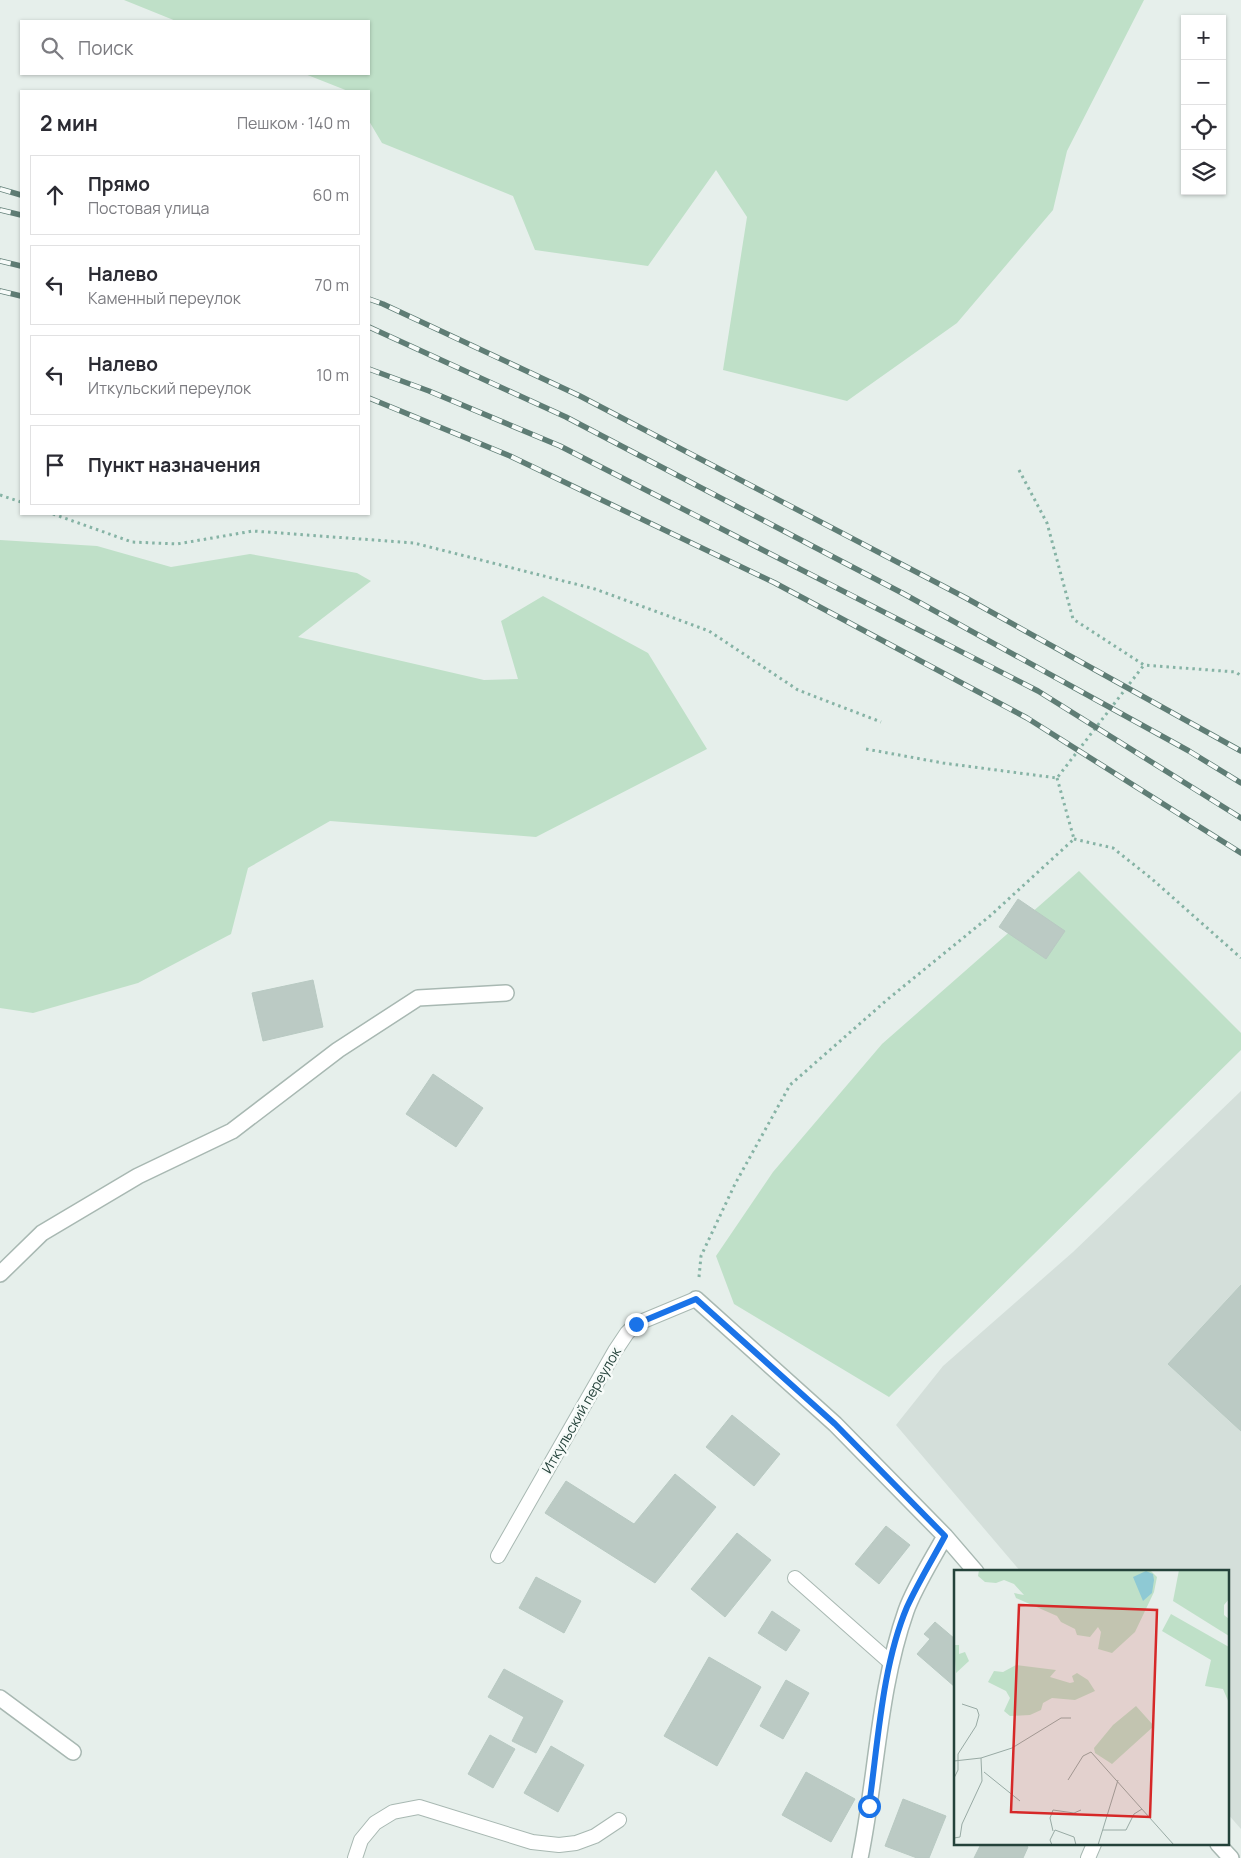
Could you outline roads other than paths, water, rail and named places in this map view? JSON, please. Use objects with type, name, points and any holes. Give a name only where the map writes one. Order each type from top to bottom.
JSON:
[{"type":"street","points":[[0,1274],[42,1233],[138,1176],[232,1131],[338,1050],[418,998],[506,993]]},
{"type":"street","points":[[696,1299],[835,1424],[945,1536],[974,1570]]},
{"type":"street","points":[[860,1858],[890,1663],[907,1608],[945,1536]]},
{"type":"street","points":[[0,1698],[73,1752]]},
{"type":"street","points":[[1220,1846],[1231,1858]]},
{"type":"lane","name":"Иткульский переулок","points":[[498,1556],[627,1333],[636,1324],[696,1299]]},
{"type":"lane","points":[[795,1578],[890,1663]]},
{"type":"lane","points":[[355,1858],[361,1840],[375,1823],[393,1812],[419,1807],[532,1842],[559,1845],[576,1843],[595,1836],[619,1820]]},
{"type":"lane","points":[[1088,1858],[1093,1846]]},
{"type":"railway","points":[[0,189],[20,195]]},
{"type":"railway","points":[[0,210],[20,215]]},
{"type":"railway","points":[[0,261],[20,266]]},
{"type":"railway","points":[[0,291],[20,296]]},
{"type":"railway","points":[[370,299],[580,396],[966,598],[1241,751]]},
{"type":"railway","points":[[370,327],[566,417],[904,594],[1189,751],[1241,783]]},
{"type":"railway","points":[[370,369],[429,391],[560,446],[1038,691],[1241,818]]},
{"type":"railway","points":[[370,398],[510,456],[775,583],[1027,718],[1241,853]]}]
